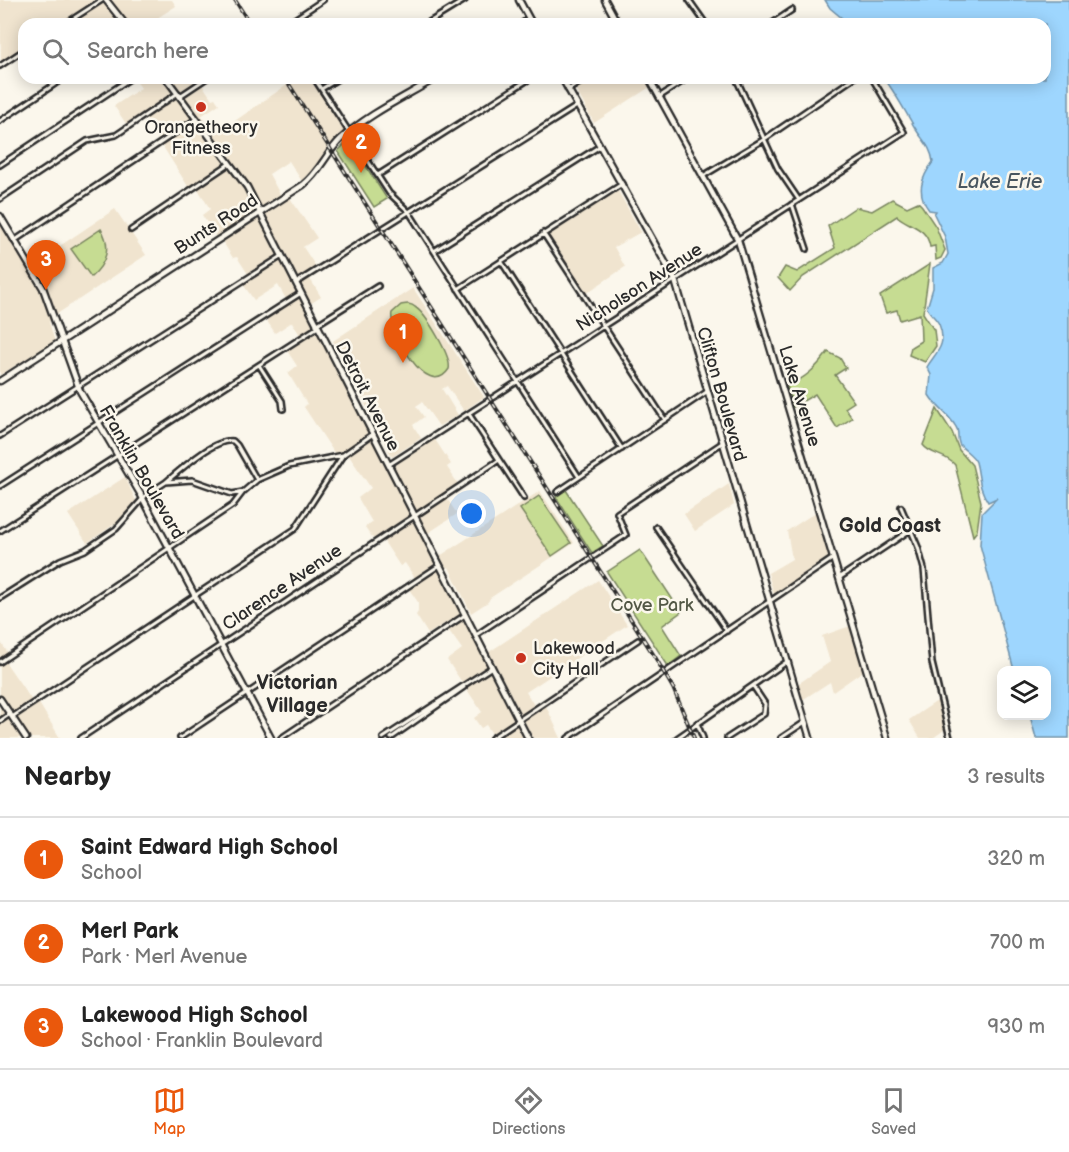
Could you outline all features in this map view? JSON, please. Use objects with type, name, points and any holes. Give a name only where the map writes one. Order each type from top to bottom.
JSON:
[{"type":"street","points":[[75,18],[104,0],[120,18]]},
{"type":"street","points":[[296,18],[323,0]]},
{"type":"street","points":[[436,18],[465,0]]},
{"type":"street","points":[[519,0],[528,18]]},
{"type":"street","points":[[605,0],[615,18]]},
{"type":"street","points":[[691,1],[702,18]]},
{"type":"street","points":[[780,18],[792,10]]},
{"type":"street","points":[[0,66],[18,54]]},
{"type":"street","points":[[0,121],[55,84]]},
{"type":"street","points":[[0,165],[121,84]]},
{"type":"street","name":"Detroit Avenue","points":[[171,84],[231,163],[259,212],[528,738]]},
{"type":"street","points":[[0,199],[87,141],[116,135],[196,84]]},
{"type":"street","points":[[319,84],[389,193],[409,212],[579,477]]},
{"type":"street","points":[[322,88],[329,84]]},
{"type":"street","name":"Bunts Road","points":[[0,381],[311,178],[334,146],[349,132],[426,84]]},
{"type":"street","points":[[378,175],[522,84]]},
{"type":"street","name":"Clifton Boulevard","points":[[565,84],[675,280],[810,738]]},
{"type":"street","points":[[568,90],[578,84]]},
{"type":"street","name":"Lake Avenue","points":[[651,84],[738,240],[887,738]]},
{"type":"street","points":[[659,97],[679,84]]},
{"type":"street","points":[[739,84],[778,169],[799,200]]},
{"type":"street","points":[[703,176],[763,140],[845,84]]},
{"type":"street","name":"Nicholson Avenue","points":[[388,465],[904,132],[876,84]]},
{"type":"street","points":[[296,283],[577,106]]},
{"type":"street","points":[[14,241],[197,118]]},
{"type":"street","points":[[434,251],[600,146]]},
{"type":"street","points":[[131,230],[231,163]]},
{"type":"street","points":[[458,289],[622,184]]},
{"type":"street","points":[[792,204],[807,249]]},
{"type":"street","name":"Franklin Boulevard","points":[[0,216],[43,288],[78,385],[170,548],[271,738]]},
{"type":"street","points":[[543,233],[665,420]]},
{"type":"street","points":[[0,436],[282,256]]},
{"type":"street","points":[[501,261],[622,449]]},
{"type":"street","points":[[0,531],[378,286]]},
{"type":"street","points":[[0,486],[301,293]]},
{"type":"street","points":[[259,365],[282,401],[283,409]]},
{"type":"street","points":[[557,492],[708,391]]},
{"type":"street","points":[[469,414],[524,498]]},
{"type":"street","points":[[0,721],[11,716],[295,529],[343,455],[373,434]]},
{"type":"street","points":[[0,598],[60,560],[85,550],[116,529],[143,499],[178,471],[225,440],[233,441],[237,445],[257,480]]},
{"type":"street","points":[[476,635],[626,534],[617,513],[723,443]]},
{"type":"street","points":[[0,662],[236,502],[243,492],[257,480],[289,466],[343,455]]},
{"type":"street","name":"Clarence Avenue","points":[[81,738],[499,460]]},
{"type":"street","points":[[178,471],[183,480]]},
{"type":"street","points":[[166,482],[192,480],[231,494],[243,492]]},
{"type":"street","points":[[231,494],[236,502]]},
{"type":"street","points":[[902,507],[912,529],[926,580],[932,663],[950,738]]},
{"type":"street","points":[[656,527],[727,631]]},
{"type":"street","points":[[838,578],[912,529]]},
{"type":"street","points":[[568,738],[833,559]]},
{"type":"street","points":[[180,738],[440,565]]},
{"type":"street","points":[[280,738],[465,615]]},
{"type":"street","points":[[492,738],[638,640]]},
{"type":"street","points":[[676,738],[788,661]]},
{"type":"street","points":[[383,738],[492,668]]},
{"type":"street","points":[[391,738],[468,684]]},
{"type":"street","points":[[727,738],[764,714],[765,704],[753,686]]},
{"type":"street","points":[[0,699],[26,738]]},
{"type":"street","points":[[781,738],[805,722]]},
{"type":"street","points":[[698,723],[703,738]]},
{"type":"shaded area","points":[[0,0],[172,0],[176,6],[157,18],[18,18],[18,57],[1,68]]},
{"type":"shaded area","points":[[138,84],[202,84],[212,99],[215,98],[219,104],[201,116],[216,134],[288,84],[315,84],[345,131],[303,183],[289,161],[269,174],[282,198],[288,195],[317,238],[303,247],[318,270],[309,277],[321,297],[310,304],[393,465],[434,438],[451,464],[447,467],[460,487],[446,497],[457,514],[422,537],[524,738],[504,738],[499,731],[493,735],[486,725],[481,728],[474,718],[482,712],[447,660],[462,649],[444,624],[428,634],[416,615],[418,602],[406,585],[415,578],[405,563],[400,566],[383,540],[377,544],[365,527],[372,522],[358,498],[371,488],[345,450],[335,454],[304,407],[307,404],[288,373],[297,366],[284,346],[300,335],[292,322],[275,333],[263,315],[286,299],[278,285],[254,300],[240,280],[248,274],[237,257],[233,258],[219,236],[216,237],[202,215],[210,209],[195,184],[189,188],[143,115],[127,125],[114,106],[141,88]]},
{"type":"shaded area","points":[[581,84],[648,84],[650,87],[594,123],[575,88]]},
{"type":"shaded area","points":[[617,189],[641,232],[614,247],[625,267],[585,294],[546,234]]},
{"type":"shaded area","points":[[115,209],[146,255],[60,312],[49,322],[55,342],[0,375],[0,224],[27,268]]},
{"type":"shaded area","points":[[413,288],[484,397],[464,411],[447,386],[442,389],[458,415],[439,426],[422,402],[416,406],[424,417],[413,425],[421,438],[392,457],[333,341]]},
{"type":"shaded area","points":[[125,477],[136,501],[119,521],[87,543],[68,514]]},
{"type":"shaded area","points":[[729,484],[734,505],[695,531],[684,514]]},
{"type":"shaded area","points":[[540,491],[574,543],[471,613],[449,567],[446,568],[440,556]]},
{"type":"shaded area","points":[[816,512],[830,557],[774,595],[768,573],[792,559],[787,531]]},
{"type":"shaded area","points":[[598,580],[627,625],[526,692],[537,710],[545,704],[561,738],[533,738],[489,652]]},
{"type":"shaded area","points":[[853,625],[866,669],[833,692],[830,682],[799,702],[795,686],[830,662],[822,636]]},
{"type":"shaded area","points":[[0,641],[10,656],[4,660],[33,702],[37,700],[60,738],[0,738]]},
{"type":"shaded area","points":[[940,699],[947,728],[933,738],[920,738],[909,720]]},
{"type":"green space","points":[[349,140],[387,199],[374,207],[338,151]]},
{"type":"green space","points":[[892,199],[907,207],[918,202],[922,206],[936,227],[945,250],[941,258],[936,260],[935,246],[930,247],[922,231],[897,216],[803,277],[790,291],[778,278],[785,267],[797,272],[835,248],[828,226],[856,207],[872,211]]},
{"type":"green space","points":[[101,229],[106,242],[106,255],[100,267],[91,277],[71,249]]},
{"type":"green space","points":[[930,264],[923,313],[934,330],[936,346],[925,362],[909,355],[911,347],[921,341],[920,314],[900,320],[897,310],[886,313],[880,296]]},
{"type":"green space","points":[[410,304],[420,311],[437,336],[449,363],[449,369],[440,377],[430,377],[420,370],[402,346],[392,321],[392,313],[401,305]]},
{"type":"green space","points":[[828,352],[840,358],[846,368],[835,375],[854,402],[845,408],[852,418],[837,428],[815,394],[793,407],[787,386],[810,372]]},
{"type":"green space","points":[[937,409],[952,432],[959,450],[972,465],[981,502],[977,531],[973,536],[955,465],[923,445]]},
{"type":"green space","points":[[566,490],[603,546],[592,553],[556,497]]},
{"type":"green space","points":[[539,496],[571,543],[552,556],[520,509]]},
{"type":"green space","name":"Cove Park","points":[[640,550],[681,612],[662,626],[681,656],[668,666],[607,572]]},
{"type":"water","name":"Lake Erie","points":[[825,0],[1069,0],[1069,738],[1036,738],[1031,720],[1051,720],[1051,666],[1013,666],[980,545],[982,513],[997,498],[988,502],[981,487],[975,460],[960,445],[953,422],[929,395],[931,375],[927,367],[939,348],[942,338],[939,324],[927,308],[933,288],[933,268],[943,263],[948,254],[945,237],[934,214],[936,211],[929,210],[922,198],[923,180],[933,162],[930,152],[888,84],[1051,84],[1051,18],[842,18],[830,8]]},
{"type":"railway","points":[[235,0],[246,18]]},
{"type":"railway","points":[[289,84],[655,657],[673,688],[694,738]]},
{"type":"place","name":"Orangetheory Fitness","points":[[201,107]]},
{"type":"place","name":"Merl Park","points":[[361,173]]},
{"type":"place","name":"Lakewood High School","points":[[46,290]]},
{"type":"place","name":"Saint Edward High School","points":[[403,363]]},
{"type":"place","name":"Lakewood City Hall","points":[[521,658]]},
{"type":"district","name":"Gold Coast","points":[[890,525]]},
{"type":"district","name":"Victorian Village","points":[[297,694]]}]
